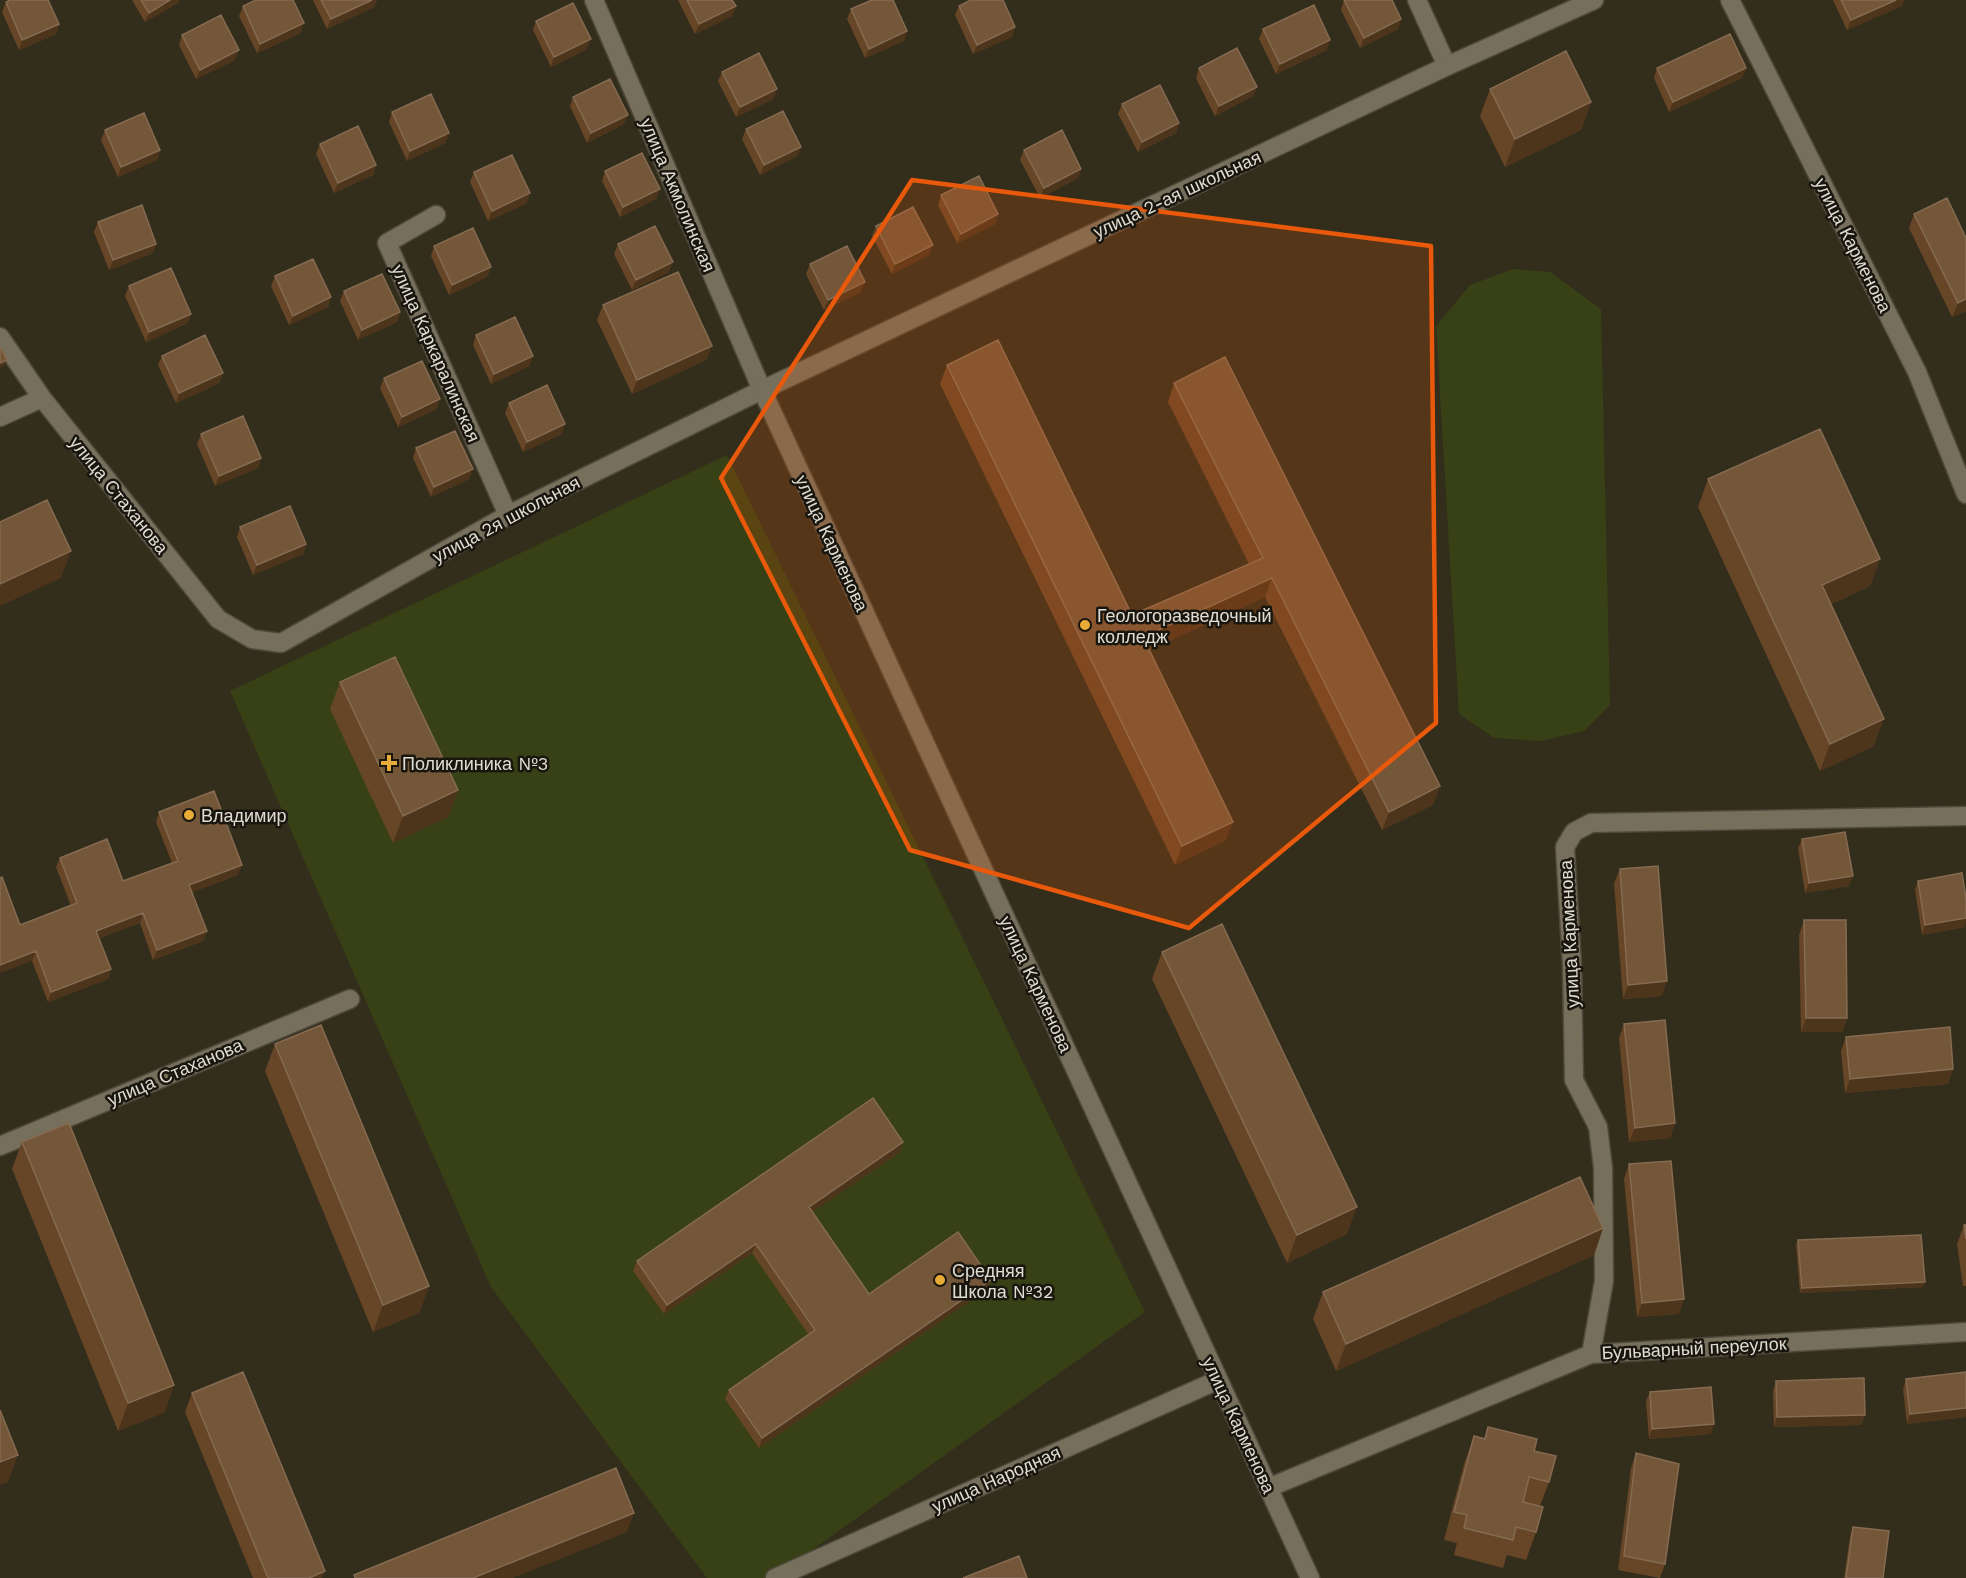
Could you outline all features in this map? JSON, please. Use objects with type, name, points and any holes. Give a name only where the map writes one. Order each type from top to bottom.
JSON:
[{"type":"street","name":"улица Акмолинская","points":[[594,0],[762,390]]},
{"type":"street","points":[[1417,0],[1448,66]]},
{"type":"street","name":"улица 2-ая школьная","points":[[762,390],[1448,66],[1594,0]]},
{"type":"street","name":"улица Карменова","points":[[1730,0],[1917,372],[1966,494]]},
{"type":"street","name":"улица Каркаралинская","points":[[436,215],[387,243],[508,515]]},
{"type":"street","name":"улица Стаханова","points":[[0,337],[42,398],[218,619],[252,639]]},
{"type":"street","name":"улица 2я школьная","points":[[252,639],[281,643],[508,515],[762,390]]},
{"type":"street","name":"улица Карменова","points":[[762,390],[1310,1578]]},
{"type":"street","points":[[0,417],[42,398]]},
{"type":"street","name":"улица Карменова","points":[[1591,1354],[1604,1281],[1603,1168],[1598,1127],[1574,1080],[1572,966],[1565,847],[1574,832],[1591,823],[1966,816]]},
{"type":"street","name":"улица Стаханова","points":[[0,1146],[350,999]]},
{"type":"street","name":"Бульварный переулок","points":[[1268,1488],[1591,1354],[1966,1332]]},
{"type":"street","name":"улица Народная","points":[[774,1578],[1218,1380]]},
{"type":"highlighted area","points":[[912,180],[1431,246],[1436,723],[1189,928],[910,850],[721,478]]},
{"type":"green space","points":[[1513,269],[1550,272],[1601,309],[1610,705],[1584,731],[1540,741],[1494,738],[1459,714],[1436,326],[1470,285]]},
{"type":"green space","points":[[727,455],[1145,1312],[773,1578],[707,1578],[491,1287],[230,691]]},
{"type":"building","points":[[10,0],[48,0],[59,24],[22,40],[6,2]]},
{"type":"building","points":[[141,0],[170,0],[149,13]]},
{"type":"building","points":[[256,0],[293,0],[304,23],[260,44],[243,6]]},
{"type":"building","points":[[321,0],[372,0],[331,19]]},
{"type":"building","points":[[687,0],[732,0],[736,6],[699,24]]},
{"type":"building","points":[[872,0],[893,0],[907,31],[869,49],[851,9]]},
{"type":"building","points":[[971,0],[1003,0],[1015,27],[977,45],[959,6]]},
{"type":"building","points":[[1344,0],[1392,0],[1401,19],[1364,38]]},
{"type":"building","points":[[1841,0],[1896,0],[1851,20]]},
{"type":"building","points":[[573,3],[591,39],[554,57],[536,21]]},
{"type":"building","points":[[1314,5],[1330,40],[1280,64],[1263,29]]},
{"type":"building","points":[[221,15],[239,50],[200,70],[182,35]]},
{"type":"building","points":[[1730,34],[1746,68],[1673,102],[1657,68]]},
{"type":"building","points":[[1237,48],[1257,87],[1219,106],[1199,68]]},
{"type":"building","points":[[1566,51],[1591,102],[1515,139],[1490,89]]},
{"type":"building","points":[[759,53],[777,89],[740,107],[722,72]]},
{"type":"building","points":[[610,79],[628,115],[591,133],[573,97]]},
{"type":"building","points":[[1160,85],[1179,123],[1142,142],[1122,104]]},
{"type":"building","points":[[431,94],[449,133],[410,151],[392,112]]},
{"type":"building","points":[[783,111],[801,147],[764,165],[746,129]]},
{"type":"building","points":[[144,113],[160,150],[121,167],[105,130]]},
{"type":"building","points":[[358,126],[376,165],[338,183],[320,144]]},
{"type":"building","points":[[1062,130],[1081,169],[1044,188],[1024,150]]},
{"type":"building","points":[[642,153],[660,189],[623,207],[605,171]]},
{"type":"building","points":[[512,155],[530,193],[492,211],[474,172]]},
{"type":"building","points":[[979,176],[998,214],[961,234],[941,195]]},
{"type":"building","points":[[1947,198],[1966,238],[1966,299],[1958,303],[1914,214]]},
{"type":"building","points":[[142,205],[156,244],[113,260],[98,222]]},
{"type":"building","points":[[913,207],[933,245],[895,264],[876,226]]},
{"type":"building","points":[[655,226],[673,262],[636,280],[618,244]]},
{"type":"building","points":[[473,228],[491,267],[452,285],[434,246]]},
{"type":"building","points":[[847,246],[865,282],[828,300],[810,264]]},
{"type":"building","points":[[313,259],[331,297],[293,316],[275,276]]},
{"type":"building","points":[[171,268],[191,314],[149,332],[129,286]]},
{"type":"building","points":[[678,272],[712,346],[637,380],[603,305]]},
{"type":"building","points":[[382,274],[400,312],[362,330],[344,291]]},
{"type":"building","points":[[515,317],[533,356],[494,374],[476,335]]},
{"type":"building","points":[[205,335],[223,373],[179,393],[162,356]]},
{"type":"building","points":[[998,340],[1132,615],[1263,558],[1174,383],[1225,357],[1440,786],[1389,812],[1272,578],[1143,637],[1233,822],[1182,846],[947,365]]},
{"type":"building","points":[[0,346],[7,360],[0,363]]},
{"type":"building","points":[[422,361],[440,399],[402,417],[384,378]]},
{"type":"building","points":[[547,385],[565,424],[527,442],[509,403]]},
{"type":"building","points":[[243,416],[261,458],[219,476],[201,434]]},
{"type":"building","points":[[1820,429],[1880,559],[1822,585],[1884,719],[1830,744],[1708,479]]},
{"type":"building","points":[[455,431],[473,469],[434,487],[416,448]]},
{"type":"building","points":[[47,500],[71,551],[0,584],[0,522]]},
{"type":"building","points":[[290,506],[306,544],[257,565],[240,527]]},
{"type":"building","points":[[395,657],[458,790],[403,816],[340,682]]},
{"type":"building","points":[[214,791],[242,865],[189,885],[207,931],[157,950],[143,913],[96,931],[111,969],[51,992],[36,951],[0,965],[0,878],[2,877],[20,925],[77,903],[60,858],[107,839],[123,881],[178,861],[159,812]]},
{"type":"building","points":[[1845,832],[1853,876],[1809,883],[1802,839]]},
{"type":"building","points":[[1658,866],[1667,981],[1628,985],[1620,869]]},
{"type":"building","points":[[1962,873],[1966,918],[1925,925],[1918,881]]},
{"type":"building","points":[[1804,920],[1846,920],[1847,1018],[1806,1018]]},
{"type":"building","points":[[1222,924],[1357,1207],[1297,1235],[1162,952]]},
{"type":"building","points":[[1665,1020],[1675,1123],[1635,1128],[1624,1024]]},
{"type":"building","points":[[321,1025],[429,1286],[383,1305],[275,1044]]},
{"type":"building","points":[[1950,1027],[1953,1069],[1850,1079],[1846,1037]]},
{"type":"building","name":"Средняя Школа №32","points":[[873,1098],[903,1142],[809,1207],[869,1294],[958,1232],[991,1280],[762,1438],[729,1390],[815,1330],[756,1244],[667,1305],[637,1261]]},
{"type":"building","points":[[69,1123],[174,1385],[128,1403],[22,1142]]},
{"type":"building","points":[[1671,1161],[1684,1299],[1642,1303],[1629,1164]]},
{"type":"building","points":[[1580,1177],[1603,1228],[1346,1344],[1323,1292]]},
{"type":"building","points":[[1921,1235],[1925,1282],[1802,1288],[1798,1240]]},
{"type":"building","points":[[243,1372],[325,1571],[309,1578],[268,1578],[192,1393]]},
{"type":"building","points":[[1966,1372],[1966,1408],[1910,1414],[1906,1379]]},
{"type":"building","points":[[1864,1378],[1865,1415],[1777,1417],[1776,1381]]},
{"type":"building","points":[[1711,1387],[1714,1424],[1652,1429],[1650,1392]]},
{"type":"building","points":[[0,1410],[18,1455],[0,1462]]},
{"type":"building","points":[[1488,1427],[1537,1439],[1534,1451],[1556,1456],[1549,1482],[1529,1477],[1523,1502],[1543,1507],[1536,1532],[1516,1527],[1513,1540],[1464,1528],[1467,1515],[1454,1512],[1474,1436],[1485,1439]]},
{"type":"building","points":[[1636,1453],[1679,1464],[1665,1564],[1624,1556]]},
{"type":"building","points":[[616,1468],[634,1513],[473,1578],[355,1578],[354,1575]]},
{"type":"building","points":[[1853,1527],[1889,1531],[1883,1578],[1846,1578]]},
{"type":"building","points":[[1019,1556],[1027,1578],[963,1578]]},
{"type":"place","name":"Геологоразведочный колледж","points":[[1085,625]]},
{"type":"place","name":"Поликлиника №3","points":[[389,763]]},
{"type":"place","name":"Владимир","points":[[189,815]]},
{"type":"place","name":"Средняя Школа №32","points":[[940,1280]]}]
